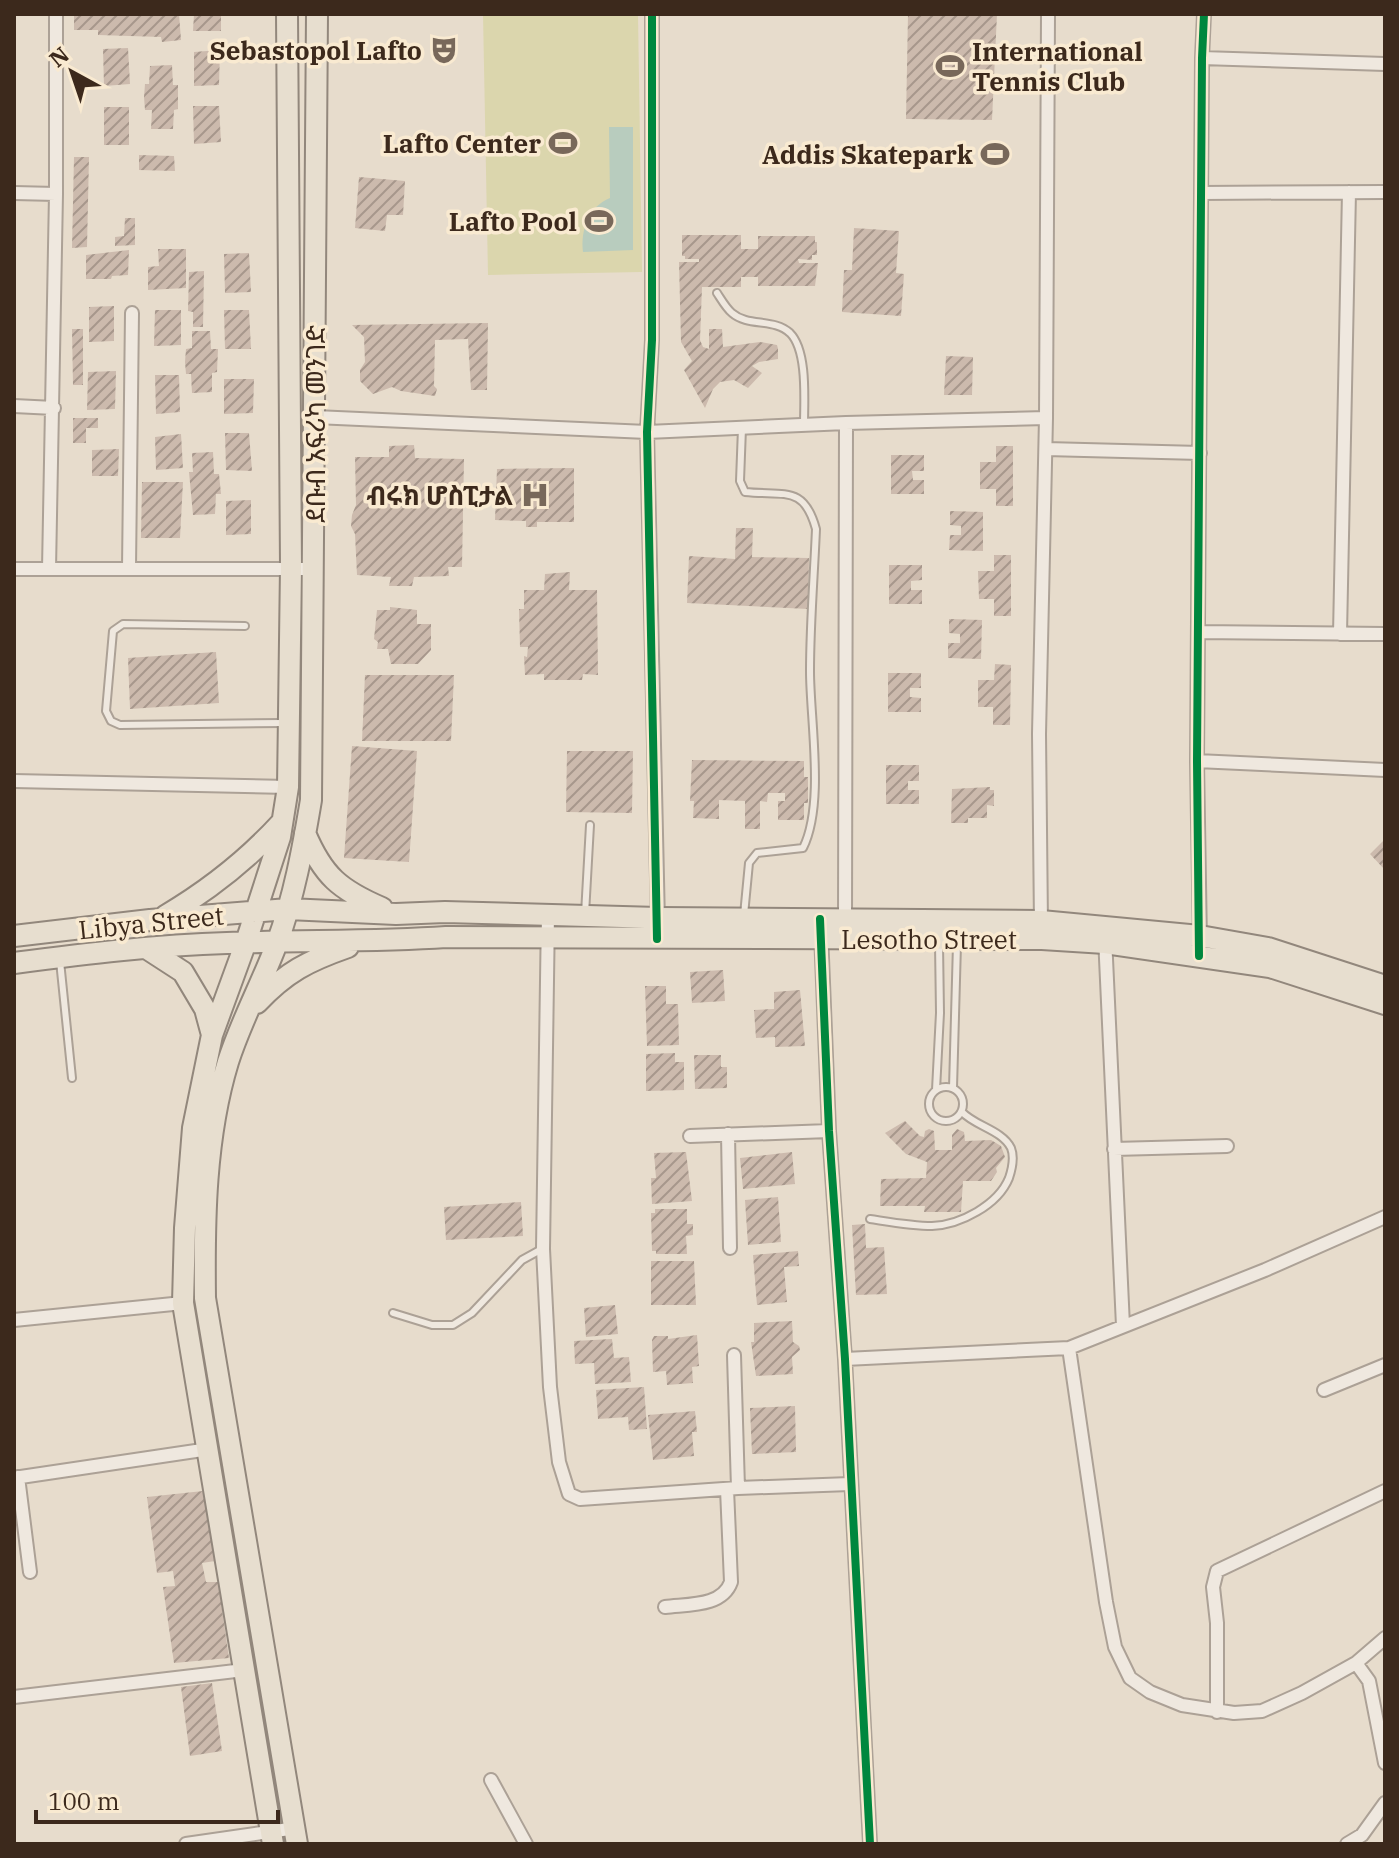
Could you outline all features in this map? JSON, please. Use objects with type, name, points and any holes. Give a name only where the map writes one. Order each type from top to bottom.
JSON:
[{"type":"main road","name":"ደቡብ አፍሪካ መንገድ","points":[[272,1838],[183,1303],[193,1128],[212,1035],[236,942],[254,912],[280,837],[288,787],[291,567],[287,14]]},
{"type":"main road","name":"ደቡብ አፍሪካ መንገድ","points":[[296,1836],[205,1298],[204,1228],[213,1132],[228,1062],[288,909],[311,800],[317,14]]},
{"type":"main road","points":[[160,919],[204,893],[257,849],[282,821]]},
{"type":"main road","points":[[305,833],[316,860],[330,878],[353,896],[396,914]]},
{"type":"main road","name":"Lesotho Street","points":[[288,909],[396,914],[585,915],[658,928]]},
{"type":"main road","name":"Libya Street","points":[[14,936],[160,919],[288,909]]},
{"type":"main road","name":"Lesotho Street","points":[[236,942],[446,937],[585,938],[658,928],[1042,930],[1200,946],[1268,948],[1385,986]]},
{"type":"main road","points":[[249,1011],[279,980],[322,956],[367,941]]},
{"type":"main road","name":"Libya Street","points":[[14,963],[146,948],[236,942]]},
{"type":"main road","name":"Lesotho Street","points":[[1200,946],[1385,1004]]},
{"type":"main road","points":[[146,948],[183,972],[205,1009],[212,1035]]},
{"type":"street","points":[[49,569],[54,408],[56,14]]},
{"type":"street","points":[[652,14],[652,325],[647,432],[658,928]]},
{"type":"street","points":[[1042,930],[1039,734],[1046,449],[1048,14]]},
{"type":"street","points":[[1200,946],[1197,761],[1204,14]]},
{"type":"street","points":[[1202,58],[1385,64]]},
{"type":"street","points":[[1340,634],[1349,192]]},
{"type":"street","points":[[1201,193],[1385,192]]},
{"type":"street","points":[[14,193],[56,194]]},
{"type":"street","points":[[129,568],[132,313]]},
{"type":"street","points":[[14,406],[54,408]]},
{"type":"street","points":[[315,417],[647,432],[1046,418]]},
{"type":"street","points":[[845,930],[846,423]]},
{"type":"street","points":[[1046,449],[1200,453]]},
{"type":"street","points":[[14,569],[314,569]]},
{"type":"street","points":[[1198,632],[1385,634]]},
{"type":"street","points":[[1197,761],[1385,770]]},
{"type":"street","points":[[14,781],[288,787]]},
{"type":"street","points":[[548,914],[543,1249],[550,1387],[559,1462],[569,1494],[580,1499],[850,1484]]},
{"type":"street","points":[[821,929],[829,1131],[845,1359],[870,1844]]},
{"type":"street","points":[[1105,934],[1123,1326]]},
{"type":"street","points":[[690,1136],[829,1131]]},
{"type":"street","points":[[728,1134],[730,1248]]},
{"type":"street","points":[[1114,1149],[1227,1146]]},
{"type":"street","points":[[845,1359],[1069,1348],[1265,1270],[1385,1217]]},
{"type":"street","points":[[14,1320],[183,1303]]},
{"type":"street","points":[[1069,1348],[1106,1602],[1115,1647],[1130,1678],[1150,1692],[1182,1705],[1217,1712],[1262,1711],[1356,1663],[1385,1638]]},
{"type":"street","points":[[665,1607],[719,1599],[729,1589],[731,1582],[734,1355]]},
{"type":"street","points":[[1324,1390],[1385,1365]]},
{"type":"street","points":[[30,1572],[16,1478],[209,1449]]},
{"type":"street","points":[[1217,1712],[1217,1623],[1213,1587],[1217,1571],[1385,1491]]},
{"type":"street","points":[[1356,1663],[1369,1681],[1385,1763]]},
{"type":"street","points":[[14,1697],[244,1670]]},
{"type":"street","points":[[491,1780],[526,1844]]},
{"type":"street","points":[[1347,1844],[1362,1835],[1385,1803]]},
{"type":"street","points":[[186,1844],[296,1836]]},
{"type":"lane","points":[[717,293],[731,313],[744,321],[775,326],[789,332],[796,342],[804,378],[804,425]]},
{"type":"lane","points":[[742,428],[740,481],[745,492],[799,497],[810,508],[816,529],[810,670],[814,783],[809,836],[803,848],[757,853],[749,863],[743,929]]},
{"type":"lane","points":[[245,626],[117,626],[113,631],[106,711],[111,721],[120,725],[289,723]]},
{"type":"lane","points":[[585,938],[590,825]]},
{"type":"lane","points":[[948,929],[953,1088],[963,1101],[962,1112],[954,1119],[937,1119],[929,1105],[936,1090],[948,929]]},
{"type":"lane","points":[[60,957],[72,1078]]},
{"type":"lane","points":[[936,1090],[953,1088]]},
{"type":"lane","points":[[870,1219],[935,1226],[961,1219],[988,1205],[1005,1186],[1013,1168],[1012,1149],[1001,1136],[970,1120],[962,1112]]},
{"type":"lane","points":[[393,1313],[432,1325],[453,1325],[472,1313],[522,1260],[543,1249]]},
{"type":"shaded area","name":"Lafto Center","points":[[483,14],[638,14],[642,272],[488,275]]},
{"type":"shaded area","points":[[609,127],[633,127],[633,250],[583,252],[583,236],[591,213],[610,198]]},
{"type":"building","points":[[74,14],[179,14],[181,40],[162,42],[161,37],[98,35],[98,30],[74,30]]},
{"type":"building","points":[[194,14],[221,14],[221,31],[193,31]]},
{"type":"building","name":"International Tennis Club","points":[[908,14],[997,14],[992,120],[906,119]]},
{"type":"building","points":[[128,48],[130,84],[104,86],[103,49]]},
{"type":"building","points":[[220,50],[219,85],[194,86],[194,52]]},
{"type":"building","points":[[172,65],[173,85],[178,85],[178,109],[174,110],[173,129],[151,129],[152,110],[145,110],[144,97],[145,84],[149,84],[150,66]]},
{"type":"building","points":[[193,106],[219,106],[221,142],[194,144]]},
{"type":"building","points":[[104,107],[129,107],[129,145],[104,145]]},
{"type":"building","points":[[139,155],[174,156],[175,171],[139,170]]},
{"type":"building","points":[[74,157],[89,157],[87,247],[72,248]]},
{"type":"building","points":[[359,177],[405,181],[403,215],[387,215],[385,231],[355,228]]},
{"type":"building","points":[[125,218],[135,218],[135,245],[115,246],[115,237],[124,236]]},
{"type":"building","points":[[854,228],[899,231],[896,273],[904,274],[901,316],[842,312],[844,270],[852,270]]},
{"type":"building","points":[[682,235],[741,235],[741,249],[758,249],[758,236],[815,236],[817,242],[817,255],[812,255],[812,260],[798,259],[799,263],[818,263],[815,286],[758,286],[758,277],[741,277],[741,287],[702,287],[700,340],[703,347],[709,349],[709,329],[722,329],[723,347],[760,342],[777,345],[778,349],[778,359],[752,366],[762,373],[748,388],[734,380],[720,382],[713,389],[705,408],[684,370],[692,361],[681,342],[679,262],[699,262],[699,259],[685,259],[682,256]]},
{"type":"building","points":[[158,249],[186,249],[186,288],[148,290],[148,267],[159,266]]},
{"type":"building","points":[[129,250],[128,275],[86,279],[86,255]]},
{"type":"building","points":[[249,253],[251,292],[225,293],[224,254]]},
{"type":"building","points":[[204,271],[203,327],[193,327],[193,312],[188,311],[189,272]]},
{"type":"building","points":[[114,306],[114,341],[89,342],[89,307]]},
{"type":"building","points":[[155,310],[181,310],[181,345],[154,346]]},
{"type":"building","points":[[224,310],[249,310],[251,349],[225,349]]},
{"type":"building","points":[[488,323],[487,390],[471,390],[468,339],[435,340],[435,396],[392,387],[373,394],[360,381],[360,370],[365,362],[364,337],[352,325]]},
{"type":"building","points":[[72,329],[83,329],[83,385],[73,385]]},
{"type":"building","points":[[192,331],[210,331],[211,349],[218,349],[217,372],[212,373],[212,392],[192,393],[191,374],[186,374],[185,362],[186,349],[192,348]]},
{"type":"building","points":[[946,356],[973,357],[972,395],[944,395]]},
{"type":"building","points":[[116,371],[115,409],[87,410],[88,372]]},
{"type":"building","points":[[155,375],[179,375],[180,412],[156,414]]},
{"type":"building","points":[[224,379],[254,379],[253,413],[224,414]]},
{"type":"building","points":[[73,418],[98,418],[98,428],[86,428],[86,443],[73,443]]},
{"type":"building","points":[[225,433],[249,433],[252,471],[226,470]]},
{"type":"building","points":[[181,434],[183,468],[156,470],[155,437]]},
{"type":"building","points":[[414,445],[415,458],[464,459],[462,567],[448,567],[449,576],[414,577],[412,586],[389,586],[391,577],[357,575],[355,534],[351,526],[356,505],[355,457],[389,457],[389,446]]},
{"type":"building","points":[[996,446],[1013,446],[1013,506],[996,506],[996,489],[980,489],[980,462],[996,462]]},
{"type":"building","points":[[119,449],[118,476],[92,476],[92,450]]},
{"type":"building","points":[[213,452],[214,474],[219,474],[221,494],[216,494],[215,514],[193,515],[189,472],[193,472],[192,453]]},
{"type":"building","points":[[891,455],[924,455],[924,471],[912,471],[913,480],[924,480],[924,494],[891,494]]},
{"type":"building","name":"ብሩክ ሆስፒታል","points":[[574,468],[574,522],[537,522],[537,527],[526,527],[526,521],[495,520],[497,469]]},
{"type":"building","points":[[142,482],[183,482],[180,538],[141,538]]},
{"type":"building","points":[[251,500],[251,534],[226,535],[226,501]]},
{"type":"building","points":[[950,511],[983,512],[983,551],[949,550],[950,535],[961,535],[961,526],[950,525]]},
{"type":"building","points":[[736,528],[753,528],[752,557],[809,558],[808,609],[687,603],[689,556],[735,559]]},
{"type":"building","points":[[994,555],[1011,555],[1011,616],[994,616],[994,599],[979,599],[978,571],[994,571]]},
{"type":"building","points":[[889,565],[922,565],[922,580],[911,581],[911,590],[922,590],[922,604],[889,604]]},
{"type":"building","points":[[570,572],[569,590],[597,590],[598,675],[583,674],[582,680],[544,680],[544,674],[525,675],[524,656],[527,657],[528,647],[520,647],[519,609],[524,609],[524,590],[544,590],[545,574]]},
{"type":"building","points":[[390,607],[417,610],[417,624],[431,624],[431,650],[418,664],[391,664],[388,649],[377,649],[378,642],[374,639],[377,610],[390,610]]},
{"type":"building","points":[[949,619],[982,620],[981,659],[948,658],[948,643],[960,643],[960,634],[949,633]]},
{"type":"building","points":[[216,652],[219,703],[130,709],[128,658]]},
{"type":"building","points":[[995,664],[1011,665],[1010,725],[993,725],[993,707],[978,707],[978,680],[994,680]]},
{"type":"building","points":[[888,673],[921,673],[921,688],[910,688],[910,697],[921,698],[921,712],[888,712]]},
{"type":"building","points":[[365,675],[454,675],[451,741],[362,741]]},
{"type":"building","points":[[352,746],[417,751],[409,862],[344,858]]},
{"type":"building","points":[[567,751],[633,751],[632,813],[566,812]]},
{"type":"building","points":[[692,760],[804,761],[804,777],[808,777],[808,803],[804,803],[804,820],[778,820],[778,801],[785,801],[785,793],[768,793],[767,802],[760,801],[760,829],[745,829],[745,801],[719,800],[719,819],[693,818],[694,801],[690,801]]},
{"type":"building","points":[[886,765],[919,765],[919,781],[908,781],[908,790],[919,790],[919,804],[886,804]]},
{"type":"building","points":[[990,787],[994,790],[994,806],[987,805],[987,818],[968,818],[968,823],[951,823],[952,789]]},
{"type":"building","points":[[1385,839],[1385,870],[1370,854]]},
{"type":"building","points":[[723,970],[725,1001],[692,1003],[690,972]]},
{"type":"building","points":[[645,986],[666,986],[666,1004],[678,1004],[679,1045],[647,1046]]},
{"type":"building","points":[[800,990],[805,1046],[775,1047],[775,1037],[756,1038],[754,1010],[774,1009],[774,992]]},
{"type":"building","points":[[675,1053],[675,1062],[684,1062],[684,1090],[646,1091],[646,1054]]},
{"type":"building","points":[[694,1055],[721,1055],[721,1067],[727,1067],[727,1088],[695,1089]]},
{"type":"building","points":[[905,1121],[920,1136],[924,1137],[929,1129],[934,1131],[935,1150],[952,1150],[952,1135],[957,1129],[964,1132],[965,1141],[991,1140],[1001,1146],[1005,1157],[991,1181],[963,1181],[961,1212],[924,1212],[925,1206],[880,1206],[881,1179],[926,1178],[927,1162],[906,1154],[885,1133]]},
{"type":"building","points":[[686,1152],[692,1201],[652,1204],[651,1178],[656,1178],[654,1153]]},
{"type":"building","points":[[792,1152],[795,1184],[743,1189],[740,1158]]},
{"type":"building","points":[[778,1197],[781,1242],[748,1245],[745,1200]]},
{"type":"building","points":[[521,1202],[523,1236],[446,1240],[444,1207]]},
{"type":"building","points":[[655,1209],[687,1209],[687,1224],[693,1224],[693,1235],[686,1236],[687,1254],[656,1254],[652,1251],[651,1213],[655,1213]]},
{"type":"building","points":[[865,1224],[866,1248],[884,1247],[887,1294],[856,1295],[852,1225]]},
{"type":"building","points":[[798,1251],[799,1266],[784,1267],[787,1302],[757,1305],[753,1255]]},
{"type":"building","points":[[651,1261],[694,1261],[696,1305],[651,1305]]},
{"type":"building","points":[[615,1305],[618,1334],[586,1337],[584,1308]]},
{"type":"building","points":[[792,1321],[793,1342],[800,1350],[792,1357],[793,1374],[756,1376],[751,1342],[754,1342],[754,1323]]},
{"type":"building","points":[[697,1335],[699,1366],[692,1367],[693,1383],[667,1385],[666,1371],[653,1372],[654,1336],[668,1336],[668,1339]]},
{"type":"building","points":[[612,1339],[614,1358],[629,1357],[631,1382],[595,1384],[594,1363],[575,1364],[574,1341]]},
{"type":"building","points":[[644,1387],[647,1429],[629,1430],[628,1417],[598,1419],[596,1390]]},
{"type":"building","points":[[795,1406],[796,1452],[752,1454],[750,1408]]},
{"type":"building","points":[[695,1411],[697,1432],[692,1432],[694,1456],[653,1460],[648,1415]]},
{"type":"building","points":[[203,1491],[215,1561],[202,1563],[206,1582],[218,1582],[229,1658],[174,1663],[163,1587],[175,1586],[173,1571],[157,1573],[147,1497]]},
{"type":"building","points":[[212,1683],[222,1751],[190,1756],[181,1687]]},
{"type":"cycle path","points":[[652,14],[652,340],[647,432],[657,939]]},
{"type":"cycle path","points":[[1199,956],[1197,761],[1204,14]]},
{"type":"cycle path","points":[[820,919],[829,1131],[845,1359],[870,1844]]},
{"type":"place","name":"Sebastopol Lafto","points":[[444,50]]},
{"type":"place","name":"International Tennis Club","points":[[950,66]]},
{"type":"place","name":"Lafto Center","points":[[563,143]]},
{"type":"place","name":"Addis Skatepark","points":[[995,154]]},
{"type":"place","name":"Lafto Pool","points":[[599,221]]},
{"type":"place","name":"ብሩክ ሆስፒታል","points":[[535,495]]}]
